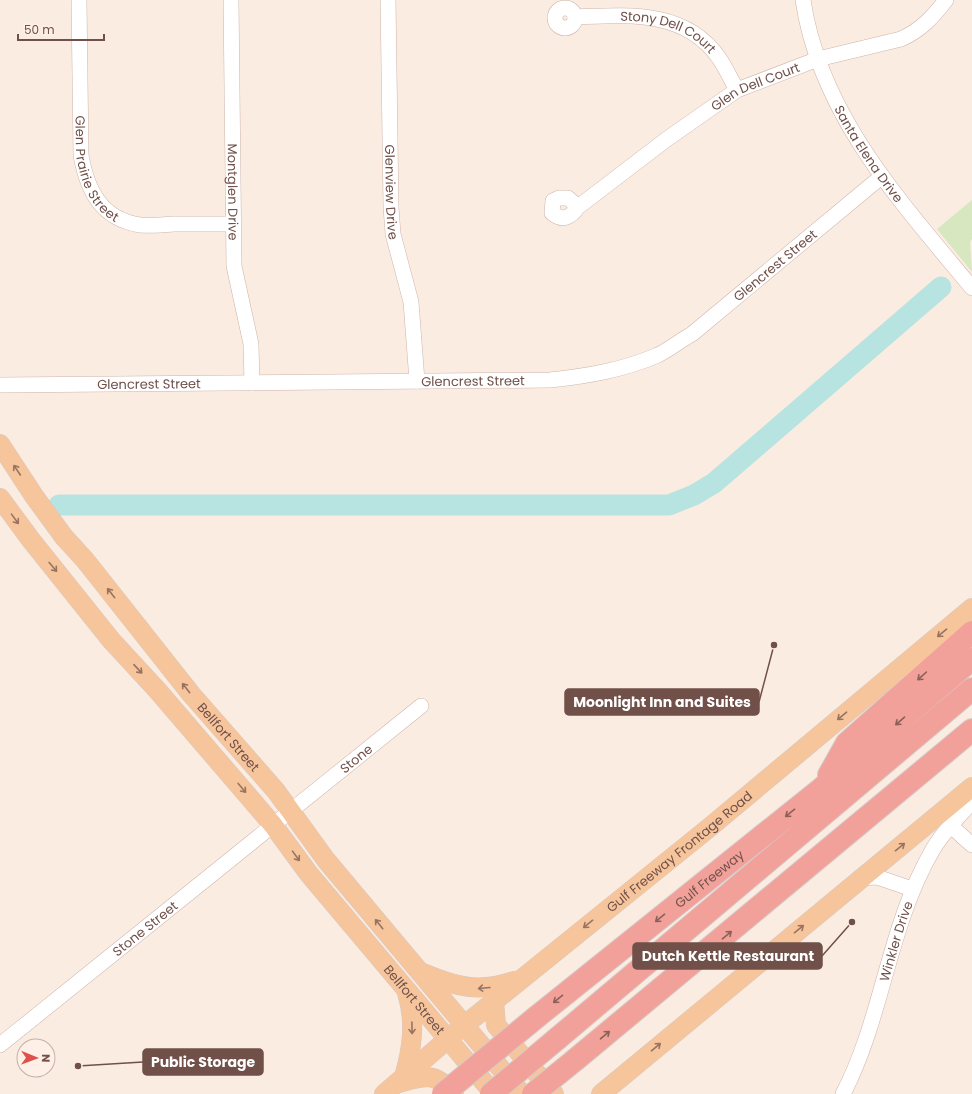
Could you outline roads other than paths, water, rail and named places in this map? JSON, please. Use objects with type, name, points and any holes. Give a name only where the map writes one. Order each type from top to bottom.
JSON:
[{"type":"highway","points":[[821,789],[847,743],[972,632]]},
{"type":"highway","name":"Gulf Freeway","points":[[443,1094],[821,789],[972,659]]},
{"type":"highway","name":"Gulf Freeway","points":[[491,1094],[972,689]]},
{"type":"highway","points":[[534,1094],[972,730]]},
{"type":"highway","points":[[835,845],[881,822],[972,747]]},
{"type":"main road","name":"Bellfort Street","points":[[0,444],[34,496],[64,537],[136,624],[191,694],[290,811],[326,860],[522,1094]]},
{"type":"main road","name":"Bellfort Street","points":[[0,498],[30,540],[111,640],[158,691],[273,825],[309,874],[494,1094]]},
{"type":"main road","name":"Gulf Freeway Frontage Road","points":[[394,1085],[521,978],[710,827],[972,608]]},
{"type":"main road","points":[[111,640],[136,624]]},
{"type":"main road","points":[[601,1094],[972,787]]},
{"type":"main road","points":[[418,970],[445,983],[478,988],[498,986],[521,978]]},
{"type":"main road","points":[[394,1085],[412,1040],[412,1009],[406,990]]},
{"type":"main road","points":[[494,1001],[496,1025],[554,1094]]},
{"type":"main road","points":[[394,1085],[423,1077],[436,1078],[445,1083],[454,1094]]},
{"type":"street","name":"Glen Prairie Street","points":[[79,0],[81,155],[85,177],[93,195],[104,208],[121,219],[140,225],[233,224]]},
{"type":"street","name":"Montglen Drive","points":[[231,0],[234,266],[251,344],[252,383]]},
{"type":"street","name":"Glenview Drive","points":[[388,0],[391,207],[393,234],[411,302],[417,381]]},
{"type":"street","name":"Santa Elena Drive","points":[[803,0],[818,59],[852,134],[881,177],[972,288]]},
{"type":"street","name":"Glen Dell Court","points":[[578,207],[667,139],[737,90],[818,59],[901,39],[913,34],[930,20],[946,0]]},
{"type":"street","name":"Stony Dell Court","points":[[575,17],[628,14],[656,17],[679,25],[694,33],[719,57],[737,90]]},
{"type":"street","name":"Glencrest Street","points":[[0,385],[557,380],[626,368],[659,354],[692,334],[881,177]]},
{"type":"street","name":"Stone","points":[[290,811],[421,706]]},
{"type":"street","name":"Winkler Drive","points":[[844,1094],[866,1038],[886,969],[912,889],[932,850],[972,802]]},
{"type":"street","name":"Stone Street","points":[[0,1045],[290,811]]},
{"type":"street","points":[[951,826],[972,844]]},
{"type":"street","points":[[861,878],[877,877],[912,889]]},
{"type":"waterway","points":[[59,505],[669,505],[694,495],[714,483],[941,287]]},
{"type":"place","name":"Moonlight Inn and Suites","points":[[774,645]]},
{"type":"place","name":"Dutch Kettle Restaurant","points":[[852,922]]},
{"type":"place","name":"Public Storage","points":[[78,1066]]}]
